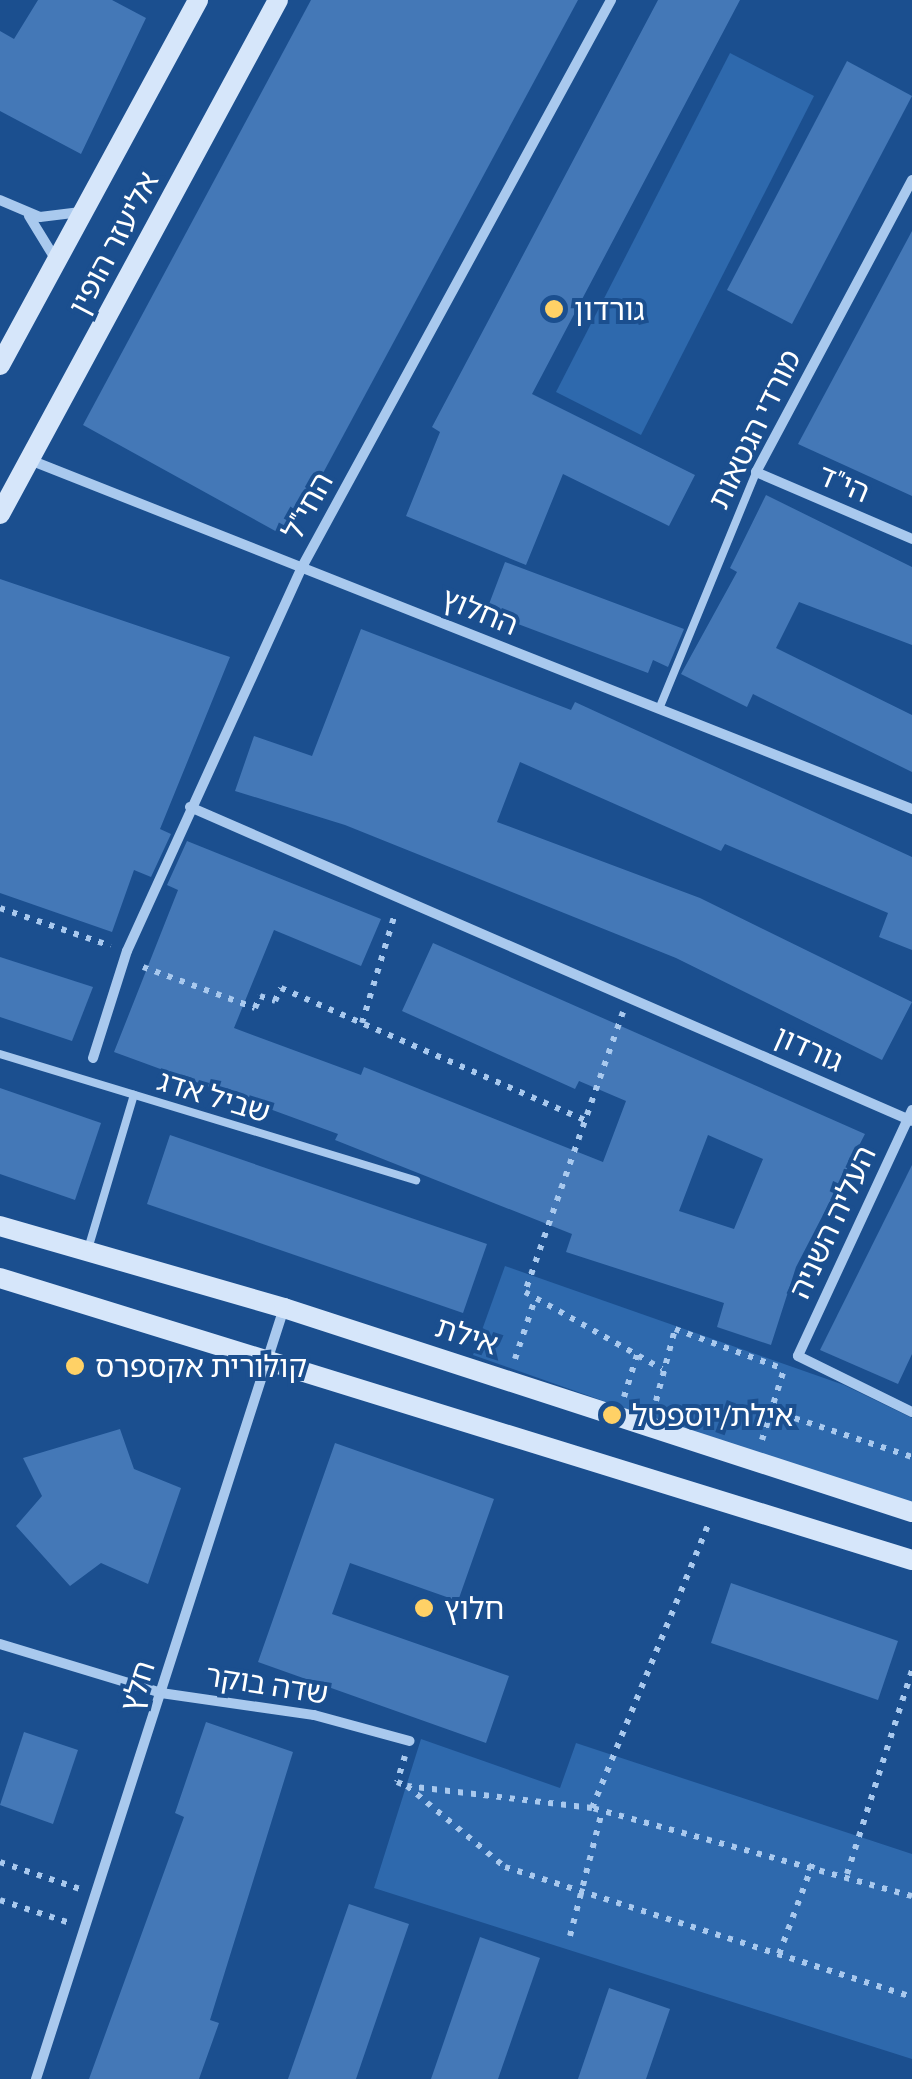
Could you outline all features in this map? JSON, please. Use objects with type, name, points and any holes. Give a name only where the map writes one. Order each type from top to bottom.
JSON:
[{"type":"street","name":"אליעזר הופין","points":[[0,365],[198,0]]},
{"type":"street","name":"אליעזר הופין","points":[[0,514],[278,0]]},
{"type":"street","name":"החי\"ל","points":[[93,1058],[125,956],[302,567],[612,0]]},
{"type":"street","name":"מורדי הגטאות","points":[[756,472],[908,199],[912,180]]},
{"type":"street","points":[[0,200],[24,212],[56,220],[82,211]]},
{"type":"street","points":[[24,212],[56,260]]},
{"type":"street","name":"החלוץ","points":[[29,460],[912,810]]},
{"type":"street","name":"הי\"ד","points":[[756,472],[912,540]]},
{"type":"street","name":"גורדון","points":[[190,807],[910,1117]]},
{"type":"street","name":"העליה השניה","points":[[798,1356],[910,1117]]},
{"type":"street","name":"אילת","points":[[0,1226],[88,1248],[284,1308],[912,1512]]},
{"type":"street","points":[[0,1278],[720,1496],[912,1560]]},
{"type":"street","name":"חלץ","points":[[36,2079],[82,1926],[284,1308]]},
{"type":"street","points":[[798,1356],[912,1412]]},
{"type":"street","name":"שדה בוקר","points":[[0,1644],[161,1693],[314,1715],[410,1741]]},
{"type":"lane","name":"מורדי הגטאות","points":[[659,709],[756,472]]},
{"type":"lane","name":"שביל אדג","points":[[0,1054],[416,1180]]},
{"type":"lane","points":[[88,1248],[134,1094]]},
{"type":"path","points":[[362,1023],[401,896]]},
{"type":"path","points":[[0,908],[255,1008],[260,996],[275,1001],[280,988],[584,1120]]},
{"type":"path","points":[[628,996],[524,1292],[662,1369]]},
{"type":"path","points":[[508,1380],[535,1299]]},
{"type":"path","points":[[670,1406],[651,1400],[675,1329],[782,1369]]},
{"type":"path","points":[[618,1416],[637,1355]]},
{"type":"path","points":[[756,1460],[782,1369],[798,1356]]},
{"type":"path","points":[[770,1410],[912,1457]]},
{"type":"path","points":[[745,1429],[763,1435]]},
{"type":"path","points":[[592,1808],[720,1496]]},
{"type":"path","points":[[846,1874],[912,1670]]},
{"type":"path","points":[[410,1741],[396,1782],[406,1786],[592,1808],[812,1862],[912,1896]]},
{"type":"path","points":[[406,1786],[505,1866],[912,1997]]},
{"type":"path","points":[[570,1936],[602,1811]]},
{"type":"path","points":[[0,1862],[93,1893]]},
{"type":"path","points":[[779,1954],[812,1862]]},
{"type":"path","points":[[0,1900],[82,1926]]},
{"type":"shaded area","points":[[730,53],[814,96],[641,435],[556,392]]},
{"type":"shaded area","points":[[505,1266],[844,1385],[912,1418],[912,1510],[473,1355]]},
{"type":"shaded area","points":[[421,1739],[560,1788],[576,1743],[912,1854],[912,2059],[374,1888]]},
{"type":"building","points":[[38,0],[112,0],[146,18],[81,154],[0,111],[0,31],[14,39]]},
{"type":"building","points":[[311,0],[578,0],[288,538],[83,425]]},
{"type":"building","points":[[658,0],[740,0],[532,394],[695,475],[669,526],[563,474],[526,565],[406,516],[440,432],[432,427]]},
{"type":"building","points":[[847,61],[912,96],[792,324],[727,290]]},
{"type":"building","points":[[912,231],[912,496],[798,444]]},
{"type":"building","points":[[766,495],[912,567],[912,645],[799,602],[776,648],[912,715],[912,772],[753,694],[747,707],[681,674],[737,572],[730,568]]},
{"type":"building","points":[[505,562],[684,629],[668,667],[653,660],[648,673],[486,612]]},
{"type":"building","points":[[0,579],[230,657],[160,829],[171,834],[151,877],[134,870],[112,932],[0,893]]},
{"type":"building","points":[[361,629],[571,710],[575,702],[912,857],[912,950],[879,937],[888,913],[725,844],[721,851],[520,762],[497,822],[700,898],[912,1002],[882,1060],[676,958],[345,825],[235,791],[254,736],[312,756]]},
{"type":"building","points":[[187,841],[381,919],[361,966],[274,930],[234,1028],[361,1075],[364,1067],[603,1162],[626,1101],[579,1081],[575,1089],[402,1011],[433,943],[865,1134],[796,1267],[771,1345],[717,1327],[724,1303],[566,1252],[572,1234],[335,1140],[338,1134],[114,1052],[178,890],[167,885]],"holes":[[[708,1135],[763,1159],[734,1229],[679,1211]]]},
{"type":"building","points":[[0,957],[93,987],[72,1041],[0,1017]]},
{"type":"building","points":[[0,1088],[101,1123],[75,1200],[0,1174]]},
{"type":"building","points":[[170,1135],[487,1244],[463,1313],[147,1204]]},
{"type":"building","points":[[912,1165],[912,1354],[898,1384],[820,1350]]},
{"type":"building","points":[[120,1429],[134,1469],[181,1488],[148,1584],[101,1563],[70,1586],[16,1526],[42,1496],[23,1458]]},
{"type":"building","points":[[335,1443],[494,1499],[458,1601],[350,1563],[332,1614],[509,1676],[486,1743],[258,1662]]},
{"type":"building","points":[[731,1583],[898,1641],[878,1700],[711,1643]]},
{"type":"building","points":[[206,1722],[293,1752],[210,2020],[219,2023],[199,2079],[89,2079],[184,1817],[175,1813]]},
{"type":"building","points":[[24,1732],[78,1750],[53,1824],[0,1805]]},
{"type":"building","points":[[349,1904],[409,1924],[356,2079],[288,2079]]},
{"type":"building","points":[[480,1937],[540,1958],[498,2079],[431,2079]]},
{"type":"building","points":[[609,1988],[670,2009],[646,2079],[578,2079]]},
{"type":"place","name":"גורדון","points":[[554,309]]},
{"type":"place","name":"קולורית אקספרס","points":[[75,1366]]},
{"type":"place","name":"אילת/יוספטל","points":[[612,1415]]},
{"type":"place","name":"חלוץ","points":[[424,1608]]}]
